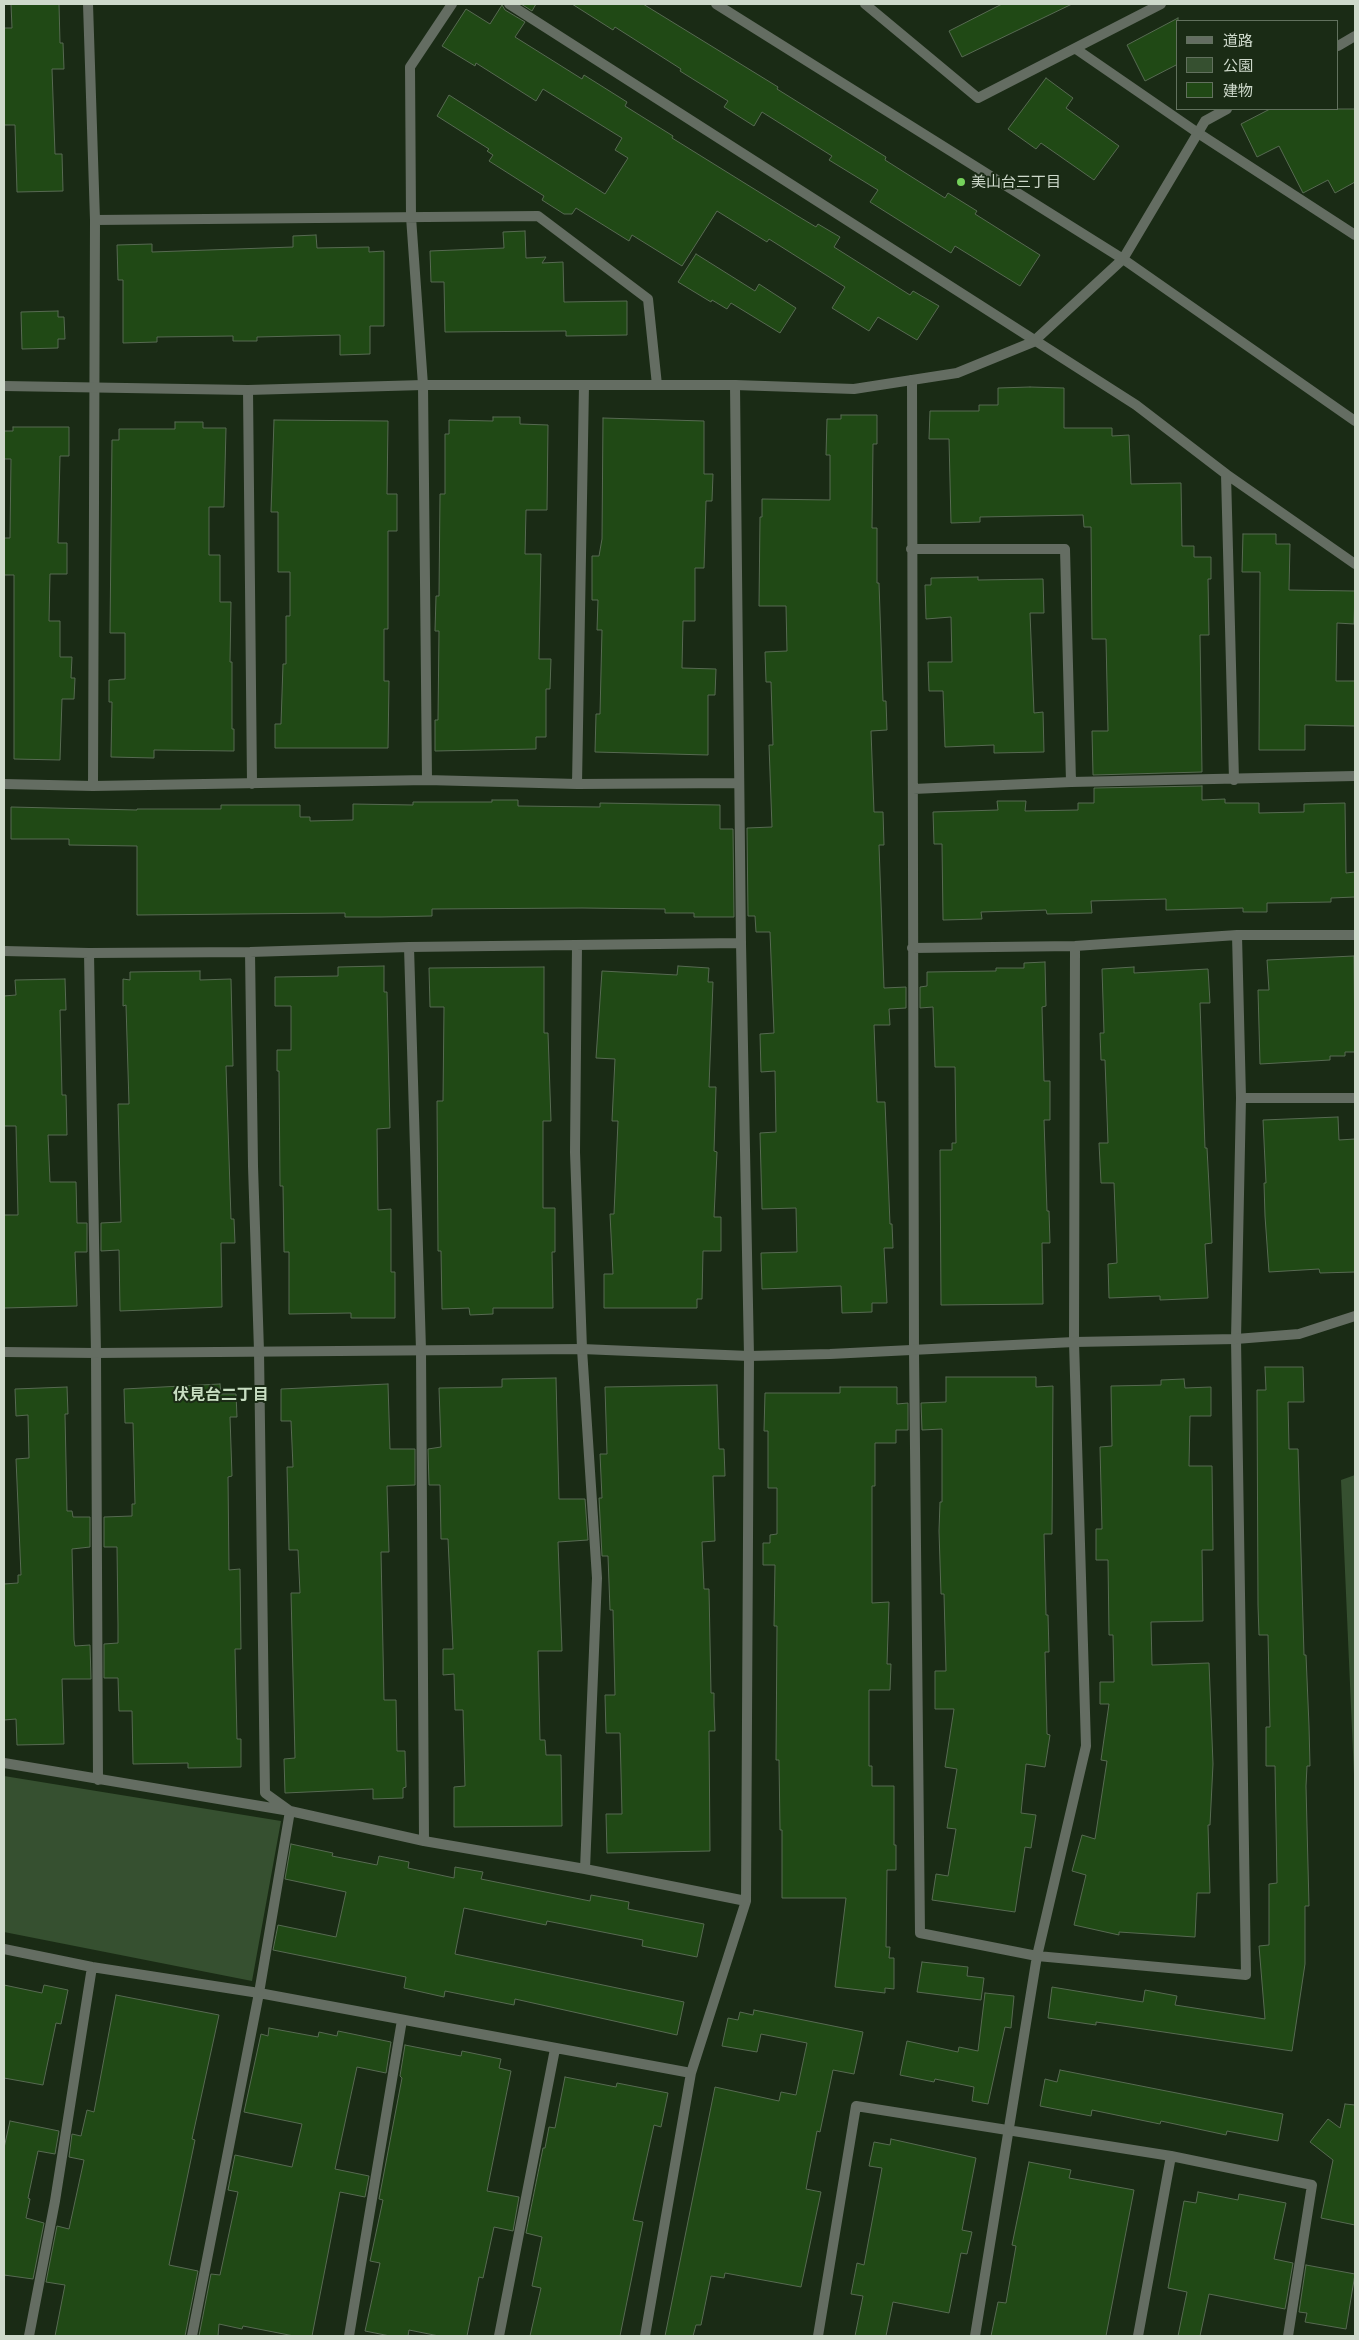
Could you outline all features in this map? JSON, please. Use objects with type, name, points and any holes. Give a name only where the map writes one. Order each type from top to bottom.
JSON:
[{"type":"street","points":[[88,4],[95,220],[93,786]]},
{"type":"street","points":[[427,780],[423,385],[411,217],[410,66],[452,4]]},
{"type":"street","points":[[509,4],[1136,405],[1226,474],[1355,564]]},
{"type":"street","points":[[716,4],[1123,260],[1355,421]]},
{"type":"street","points":[[866,4],[978,98],[1161,4]]},
{"type":"street","points":[[1339,45],[1355,36]]},
{"type":"street","points":[[1076,49],[1198,133],[1355,234]]},
{"type":"street","points":[[4,386],[248,390],[423,385],[735,385],[854,389],[957,373],[1035,340],[1123,260],[1206,121],[1225,110]]},
{"type":"street","points":[[95,220],[538,216],[648,299],[657,385]]},
{"type":"street","points":[[912,380],[914,1351],[920,1933],[1037,1956],[1246,1975],[1236,1339],[1240,1098],[1237,935]]},
{"type":"street","points":[[578,784],[584,385]]},
{"type":"street","points":[[645,2336],[691,2073],[746,1901],[749,1356],[741,944],[735,385]]},
{"type":"street","points":[[248,390],[252,784]]},
{"type":"street","points":[[1226,474],[1234,780]]},
{"type":"street","points":[[911,549],[1065,549],[1071,782]]},
{"type":"street","points":[[912,789],[1071,782],[1234,780],[1355,775]]},
{"type":"street","points":[[4,784],[93,786],[427,780],[578,784],[739,783]]},
{"type":"street","points":[[912,948],[1075,946],[1237,935],[1355,935]]},
{"type":"street","points":[[4,951],[89,953],[250,952],[410,947],[741,944]]},
{"type":"street","points":[[576,945],[575,1152],[582,1349],[597,1578],[585,1869]]},
{"type":"street","points":[[976,2336],[1037,1956],[1086,1746],[1074,1342],[1075,946]]},
{"type":"street","points":[[410,947],[421,1350],[424,1841]]},
{"type":"street","points":[[250,952],[253,1156],[259,1351],[265,1793],[290,1811]]},
{"type":"street","points":[[89,953],[96,1353],[98,1780]]},
{"type":"street","points":[[1240,1098],[1355,1098]]},
{"type":"street","points":[[4,1352],[582,1349],[749,1356],[914,1351],[1074,1342],[1236,1339],[1299,1334],[1355,1316]]},
{"type":"street","points":[[4,1763],[290,1811],[424,1841],[585,1869],[746,1901]]},
{"type":"street","points":[[192,2336],[260,1992],[290,1811]]},
{"type":"street","points":[[4,1949],[92,1967],[260,1992],[555,2049],[691,2073]]},
{"type":"street","points":[[29,2336],[55,2202],[92,1967]]},
{"type":"street","points":[[349,2336],[402,2020]]},
{"type":"street","points":[[499,2336],[555,2049]]},
{"type":"street","points":[[818,2336],[856,2106],[1171,2156],[1312,2185],[1288,2336]]},
{"type":"street","points":[[1138,2336],[1171,2156]]},
{"type":"green space","points":[[1355,1475],[1355,1798],[1341,1480]]},
{"type":"green space","points":[[4,1776],[281,1821],[252,1981],[4,1932]]},
{"type":"building","points":[[11,4],[59,4],[60,43],[63,43],[64,69],[52,69],[55,154],[62,154],[63,191],[17,192],[15,125],[4,125],[4,28],[12,28]]},
{"type":"building","points":[[521,4],[536,4],[532,11]]},
{"type":"building","points":[[572,4],[643,4],[778,87],[777,89],[886,157],[885,160],[945,198],[948,193],[977,211],[975,214],[1040,255],[1020,286],[955,246],[951,253],[870,202],[878,190],[829,160],[832,156],[762,112],[754,126],[724,107],[728,101],[680,71],[681,69],[615,27],[613,30]]},
{"type":"building","points":[[1002,4],[1072,4],[962,57],[949,31]]},
{"type":"building","points":[[502,5],[505,10],[525,22],[515,37],[582,79],[584,75],[627,102],[625,106],[673,136],[672,138],[796,215],[816,227],[818,224],[840,237],[834,247],[910,295],[913,291],[939,306],[917,340],[878,317],[869,331],[832,308],[845,287],[769,239],[767,242],[717,211],[682,266],[632,235],[629,241],[576,208],[572,214],[564,214],[542,200],[544,196],[489,161],[493,155],[487,151],[489,149],[437,116],[449,95],[605,194],[628,158],[615,150],[622,138],[543,89],[536,101],[476,63],[475,66],[442,46],[466,9],[490,24]]},
{"type":"building","points":[[1178,18],[1176,20],[1176,65],[1145,81],[1127,45]]},
{"type":"building","points":[[1046,78],[1073,98],[1066,108],[1119,146],[1094,180],[1041,143],[1036,149],[1008,129]]},
{"type":"building","points":[[1355,109],[1355,182],[1335,193],[1328,180],[1303,193],[1279,146],[1257,157],[1241,124],[1268,110]]},
{"type":"building","points":[[525,231],[526,258],[546,257],[542,263],[563,262],[564,302],[627,301],[627,335],[566,336],[566,331],[445,332],[444,282],[431,282],[430,251],[504,248],[503,232]]},
{"type":"building","points":[[316,235],[317,248],[369,247],[369,252],[384,251],[384,326],[370,326],[370,354],[340,355],[340,335],[257,337],[257,341],[233,341],[233,336],[157,337],[157,342],[123,343],[123,280],[118,280],[117,245],[152,244],[152,252],[293,247],[293,236]]},
{"type":"building","points":[[696,254],[755,291],[759,284],[796,308],[780,333],[731,303],[727,309],[712,300],[711,302],[678,282]]},
{"type":"building","points":[[58,311],[58,317],[64,317],[65,339],[58,339],[58,348],[22,349],[21,312]]},
{"type":"building","points":[[998,388],[1064,388],[1064,428],[1112,428],[1112,436],[1129,435],[1131,484],[1181,483],[1182,546],[1194,546],[1194,557],[1211,557],[1211,579],[1208,579],[1209,635],[1200,635],[1202,772],[1093,775],[1092,731],[1108,731],[1106,639],[1092,639],[1091,527],[1084,527],[1083,515],[980,517],[980,522],[951,523],[949,439],[929,439],[930,411],[979,411],[979,405],[998,405]]},
{"type":"building","points":[[841,415],[877,415],[877,444],[873,444],[872,528],[877,528],[877,583],[879,583],[883,701],[886,701],[887,730],[871,731],[874,812],[883,812],[884,845],[879,845],[884,988],[906,987],[906,1008],[889,1009],[890,1025],[874,1025],[877,1102],[885,1102],[890,1224],[892,1224],[893,1248],[884,1248],[887,1303],[872,1303],[872,1312],[842,1313],[841,1286],[762,1289],[761,1253],[797,1252],[796,1208],[762,1209],[760,1133],[776,1132],[775,1071],[761,1072],[760,1034],[774,1033],[770,932],[756,932],[755,916],[748,916],[747,828],[772,827],[769,745],[773,745],[771,682],[766,682],[765,652],[787,651],[786,606],[759,606],[762,499],[830,500],[830,455],[826,455],[827,419],[841,419]]},
{"type":"building","points":[[493,417],[520,417],[520,424],[548,425],[547,510],[526,510],[525,554],[541,554],[539,659],[551,659],[550,689],[546,689],[546,737],[536,737],[536,749],[435,751],[435,720],[438,720],[439,631],[435,631],[436,596],[439,596],[440,494],[445,494],[445,434],[449,434],[449,420],[493,421]]},
{"type":"building","points":[[603,418],[704,421],[704,474],[713,474],[712,501],[706,501],[704,568],[695,568],[695,621],[683,621],[682,668],[716,669],[715,695],[708,695],[708,755],[595,752],[596,714],[600,714],[602,630],[597,630],[598,600],[592,600],[592,556],[599,556],[602,539]]},
{"type":"building","points":[[274,420],[388,421],[387,494],[397,494],[397,531],[388,531],[388,629],[384,629],[384,681],[389,681],[388,748],[275,748],[275,724],[281,724],[283,664],[286,664],[286,616],[290,616],[290,572],[278,572],[278,512],[271,512]]},
{"type":"building","points":[[175,422],[203,422],[203,428],[226,428],[224,507],[209,507],[209,555],[220,555],[220,602],[231,602],[230,662],[232,662],[232,729],[234,729],[234,751],[154,750],[154,758],[111,757],[112,702],[109,702],[109,680],[125,679],[125,633],[110,633],[112,440],[119,440],[119,429],[175,429]]},
{"type":"building","points":[[13,427],[69,427],[69,456],[60,456],[58,543],[67,543],[67,574],[50,574],[49,621],[60,621],[60,657],[72,657],[71,678],[75,678],[74,699],[62,699],[60,760],[14,759],[14,575],[4,575],[4,538],[10,538],[11,459],[4,459],[4,431],[13,431]]},
{"type":"building","points":[[1243,534],[1276,534],[1276,544],[1290,544],[1289,590],[1355,591],[1354,624],[1337,623],[1336,681],[1355,681],[1355,726],[1305,725],[1305,750],[1259,750],[1260,572],[1242,572]]},
{"type":"building","points":[[978,577],[978,580],[1043,579],[1044,613],[1030,613],[1034,713],[1043,712],[1044,752],[994,753],[994,745],[945,747],[943,691],[929,691],[928,662],[952,662],[951,617],[926,619],[925,585],[931,585],[931,578]]},
{"type":"building","points":[[1202,786],[1202,800],[1225,799],[1225,803],[1259,803],[1259,813],[1304,812],[1304,804],[1345,803],[1346,873],[1355,872],[1355,897],[1331,898],[1331,902],[1267,903],[1267,912],[1243,912],[1243,908],[1166,910],[1166,899],[1091,901],[1092,913],[1047,914],[1046,910],[981,912],[982,919],[943,920],[942,844],[934,844],[933,812],[998,810],[997,801],[1026,801],[1025,811],[1078,810],[1078,803],[1094,803],[1094,788]]},
{"type":"building","points":[[492,800],[518,800],[518,806],[600,807],[600,803],[720,805],[720,829],[733,829],[734,917],[694,917],[694,913],[665,913],[665,909],[582,908],[432,909],[432,916],[381,917],[345,917],[345,913],[137,915],[137,846],[69,845],[69,839],[11,839],[11,807],[137,810],[221,809],[221,805],[300,805],[300,817],[310,817],[310,821],[353,820],[353,804],[413,805],[413,802],[492,802]]},
{"type":"building","points":[[1354,956],[1355,1052],[1345,1052],[1345,1056],[1330,1056],[1330,1060],[1260,1064],[1258,990],[1269,990],[1267,960]]},
{"type":"building","points":[[1045,962],[1046,1006],[1042,1007],[1044,1081],[1050,1081],[1050,1120],[1044,1120],[1050,1243],[1042,1243],[1043,1304],[941,1305],[940,1150],[952,1150],[952,1143],[956,1143],[955,1067],[935,1067],[933,1007],[920,1008],[920,987],[927,986],[927,972],[996,971],[996,968],[1024,968],[1024,963]]},
{"type":"building","points":[[384,966],[384,992],[387,992],[390,1128],[377,1129],[378,1210],[391,1209],[391,1272],[395,1272],[395,1318],[351,1318],[351,1313],[289,1314],[289,1252],[284,1252],[283,1186],[280,1186],[279,1071],[277,1071],[277,1050],[291,1050],[291,1006],[275,1006],[275,977],[338,976],[338,967]]},
{"type":"building","points":[[678,966],[709,968],[708,982],[713,982],[709,1087],[716,1087],[714,1151],[717,1152],[714,1217],[721,1217],[721,1251],[703,1251],[702,1299],[697,1299],[697,1308],[604,1308],[604,1274],[613,1274],[610,1214],[614,1214],[618,1121],[612,1121],[615,1059],[596,1058],[602,971],[677,975]]},
{"type":"building","points":[[544,967],[544,1033],[548,1033],[551,1121],[543,1121],[543,1208],[555,1208],[555,1252],[552,1252],[553,1308],[493,1308],[493,1314],[470,1315],[469,1308],[442,1309],[441,1251],[438,1251],[437,1101],[443,1101],[444,1007],[430,1007],[429,968]]},
{"type":"building","points":[[1134,967],[1134,973],[1208,969],[1210,1003],[1200,1003],[1205,1148],[1207,1148],[1212,1243],[1205,1244],[1208,1298],[1160,1300],[1160,1296],[1109,1298],[1108,1264],[1117,1263],[1114,1183],[1101,1183],[1099,1143],[1108,1143],[1105,1060],[1101,1060],[1100,1033],[1104,1033],[1102,969]]},
{"type":"building","points":[[200,971],[200,980],[231,979],[233,1066],[226,1066],[231,1219],[234,1219],[235,1243],[221,1243],[222,1307],[120,1311],[119,1250],[101,1251],[101,1223],[121,1222],[118,1104],[129,1104],[126,1005],[123,1006],[123,979],[130,980],[130,972]]},
{"type":"building","points":[[65,979],[66,1010],[60,1010],[62,1095],[66,1095],[67,1135],[48,1135],[50,1182],[76,1182],[77,1223],[87,1223],[87,1252],[75,1252],[77,1306],[4,1308],[4,1215],[18,1215],[16,1126],[4,1126],[4,996],[16,995],[15,980]]},
{"type":"building","points":[[1338,1117],[1339,1140],[1355,1139],[1355,1272],[1320,1273],[1319,1269],[1269,1272],[1265,1216],[1264,1183],[1266,1183],[1263,1120]]},
{"type":"building","points":[[1265,1367],[1303,1367],[1304,1402],[1288,1402],[1289,1449],[1298,1449],[1304,1655],[1306,1655],[1310,1766],[1307,1766],[1306,1786],[1309,1906],[1305,1906],[1305,1964],[1292,2051],[1096,2022],[1096,2025],[1048,2018],[1052,1987],[1143,2002],[1145,1990],[1177,1996],[1175,2005],[1265,2019],[1259,1946],[1269,1945],[1269,1884],[1277,1883],[1275,1766],[1266,1766],[1266,1727],[1270,1727],[1268,1635],[1259,1635],[1258,1605],[1257,1390],[1266,1390]]},
{"type":"building","points":[[946,1377],[1036,1377],[1036,1387],[1053,1386],[1052,1534],[1044,1534],[1049,1652],[1045,1652],[1047,1734],[1050,1735],[1045,1767],[1026,1764],[1021,1813],[1036,1815],[1031,1848],[1025,1847],[1015,1912],[932,1900],[936,1874],[948,1876],[956,1829],[947,1828],[957,1769],[945,1767],[954,1709],[935,1709],[935,1671],[946,1671],[944,1594],[941,1594],[939,1531],[940,1502],[942,1502],[942,1429],[922,1430],[921,1403],[946,1402]]},
{"type":"building","points":[[556,1378],[559,1499],[585,1499],[588,1540],[558,1542],[562,1651],[538,1651],[540,1740],[545,1740],[546,1755],[561,1755],[562,1826],[454,1827],[454,1787],[465,1786],[463,1710],[455,1710],[454,1674],[443,1675],[443,1649],[453,1649],[448,1539],[441,1539],[440,1485],[429,1485],[428,1449],[441,1447],[439,1388],[502,1387],[502,1379]]},
{"type":"building","points":[[1184,1379],[1185,1388],[1211,1387],[1211,1416],[1190,1416],[1189,1466],[1212,1466],[1213,1550],[1202,1550],[1203,1621],[1151,1622],[1152,1665],[1209,1663],[1213,1764],[1210,1825],[1208,1825],[1210,1893],[1197,1893],[1195,1937],[1119,1932],[1119,1935],[1074,1925],[1086,1875],[1072,1871],[1082,1835],[1095,1839],[1107,1761],[1101,1760],[1109,1704],[1100,1704],[1100,1682],[1114,1682],[1113,1635],[1109,1635],[1108,1560],[1096,1560],[1096,1529],[1102,1529],[1100,1447],[1112,1446],[1111,1386],[1161,1385],[1161,1380]]},
{"type":"building","points":[[220,1384],[221,1394],[236,1394],[237,1417],[230,1417],[232,1476],[228,1477],[229,1570],[240,1569],[241,1649],[235,1649],[237,1739],[241,1739],[241,1767],[188,1768],[188,1763],[133,1764],[132,1711],[119,1711],[118,1678],[104,1678],[104,1644],[118,1643],[118,1625],[117,1547],[104,1547],[104,1517],[132,1516],[132,1504],[135,1504],[133,1423],[125,1423],[124,1389]]},
{"type":"building","points":[[388,1384],[390,1449],[415,1449],[415,1485],[387,1486],[389,1552],[381,1552],[384,1700],[396,1700],[397,1751],[405,1751],[406,1787],[403,1788],[403,1798],[373,1799],[373,1789],[285,1793],[284,1759],[295,1758],[291,1593],[300,1593],[298,1550],[289,1550],[287,1467],[293,1467],[291,1421],[281,1421],[281,1389]]},
{"type":"building","points":[[717,1385],[719,1449],[724,1449],[725,1476],[713,1476],[715,1541],[702,1542],[704,1589],[709,1589],[711,1693],[714,1693],[715,1731],[709,1731],[710,1851],[607,1853],[606,1814],[622,1814],[620,1733],[606,1733],[605,1695],[615,1695],[613,1610],[610,1610],[608,1556],[602,1556],[599,1498],[602,1498],[600,1454],[607,1454],[605,1387]]},
{"type":"building","points":[[67,1387],[68,1414],[65,1414],[67,1511],[72,1511],[73,1517],[90,1517],[90,1547],[72,1549],[74,1640],[75,1646],[90,1645],[91,1679],[62,1679],[64,1744],[17,1745],[16,1719],[4,1720],[4,1584],[18,1583],[18,1575],[21,1575],[16,1459],[29,1458],[28,1415],[16,1416],[15,1389]]},
{"type":"building","points":[[840,1387],[897,1387],[897,1404],[908,1403],[908,1430],[896,1430],[896,1443],[875,1443],[875,1486],[872,1486],[872,1603],[889,1602],[887,1664],[891,1664],[890,1690],[869,1690],[869,1766],[872,1766],[872,1786],[894,1786],[894,1845],[896,1845],[896,1870],[887,1870],[886,1947],[890,1947],[889,1958],[894,1958],[894,1989],[885,1988],[885,1993],[835,1987],[846,1898],[782,1898],[779,1760],[776,1760],[777,1626],[774,1626],[775,1565],[763,1565],[763,1543],[770,1543],[770,1535],[777,1534],[777,1488],[768,1488],[768,1431],[764,1431],[765,1393],[840,1393]]},
{"type":"building","points":[[291,1844],[333,1853],[332,1856],[377,1865],[379,1856],[409,1862],[408,1868],[454,1878],[455,1867],[483,1872],[481,1879],[590,1901],[591,1895],[629,1902],[628,1909],[704,1924],[697,1957],[642,1946],[643,1940],[547,1921],[546,1925],[464,1908],[455,1954],[684,2002],[677,2035],[515,1999],[514,2005],[445,1991],[444,1997],[404,1988],[406,1977],[273,1950],[278,1925],[336,1937],[346,1892],[285,1879]]},
{"type":"building","points":[[922,1962],[968,1967],[967,1976],[984,1978],[981,2000],[917,1992]]},
{"type":"building","points":[[4,1985],[42,1993],[44,1985],[68,1990],[61,2024],[56,2023],[43,2085],[4,2078]]},
{"type":"building","points":[[985,1993],[1014,1996],[1011,2028],[1005,2027],[988,2104],[972,2101],[974,2087],[935,2079],[934,2082],[900,2075],[907,2041],[958,2052],[959,2047],[978,2051]]},
{"type":"building","points":[[116,1995],[219,2015],[192,2139],[195,2140],[169,2265],[198,2271],[185,2336],[55,2336],[65,2285],[46,2282],[57,2226],[69,2229],[84,2160],[69,2157],[72,2134],[81,2136],[87,2110],[94,2112]]},
{"type":"building","points":[[754,2010],[863,2032],[854,2074],[833,2070],[820,2132],[817,2131],[806,2189],[821,2192],[801,2287],[725,2273],[724,2278],[711,2276],[701,2325],[696,2325],[693,2336],[665,2336],[715,2087],[779,2101],[781,2092],[796,2095],[807,2043],[761,2034],[757,2052],[722,2046],[728,2018],[738,2020],[740,2012],[753,2015]]},
{"type":"building","points":[[269,2028],[318,2037],[319,2032],[337,2036],[338,2031],[391,2042],[386,2073],[357,2067],[335,2169],[369,2176],[365,2197],[340,2192],[312,2336],[294,2336],[243,2326],[242,2329],[219,2324],[218,2336],[199,2336],[211,2274],[220,2275],[238,2192],[228,2190],[235,2155],[292,2167],[302,2124],[244,2112],[261,2034],[268,2036]]},
{"type":"building","points":[[405,2045],[461,2056],[462,2051],[501,2059],[499,2068],[511,2071],[487,2191],[519,2197],[513,2231],[494,2227],[483,2278],[479,2277],[467,2336],[439,2336],[409,2330],[408,2336],[390,2336],[365,2331],[380,2263],[370,2261],[383,2200],[379,2199],[402,2078],[400,2076]]},
{"type":"building","points":[[1060,2070],[1283,2114],[1278,2141],[1227,2131],[1226,2135],[1161,2121],[1160,2124],[1092,2110],[1091,2116],[1040,2106],[1045,2079],[1057,2082]]},
{"type":"building","points":[[565,2077],[616,2087],[617,2083],[668,2093],[661,2127],[654,2125],[633,2220],[643,2222],[620,2336],[530,2336],[541,2288],[532,2286],[542,2237],[526,2233],[543,2148],[545,2148],[549,2127],[555,2128]]},
{"type":"building","points":[[1345,2104],[1355,2105],[1355,2225],[1321,2218],[1333,2160],[1310,2142],[1328,2119],[1340,2128]]},
{"type":"building","points":[[10,2121],[59,2131],[55,2154],[38,2151],[28,2198],[30,2199],[26,2218],[44,2223],[33,2279],[4,2275],[4,2148]]},
{"type":"building","points":[[891,2139],[976,2158],[962,2230],[972,2232],[967,2254],[961,2253],[949,2313],[893,2302],[886,2336],[855,2336],[863,2296],[851,2294],[857,2263],[864,2265],[882,2168],[869,2166],[874,2142],[890,2145]]},
{"type":"building","points":[[1029,2162],[1071,2170],[1069,2178],[1134,2190],[1106,2336],[991,2336],[998,2302],[1006,2303],[1016,2246],[1012,2245]]},
{"type":"building","points":[[1198,2192],[1238,2200],[1239,2194],[1286,2203],[1274,2259],[1293,2263],[1285,2309],[1209,2294],[1200,2336],[1178,2336],[1187,2292],[1168,2288],[1184,2201],[1196,2203]]},
{"type":"building","points":[[1306,2265],[1355,2274],[1346,2329],[1305,2322],[1307,2313],[1299,2312]]},
{"type":"place","name":"美山台三丁目","points":[[961,182]]},
{"type":"district","name":"伏見台二丁目","points":[[221,1395]]}]
